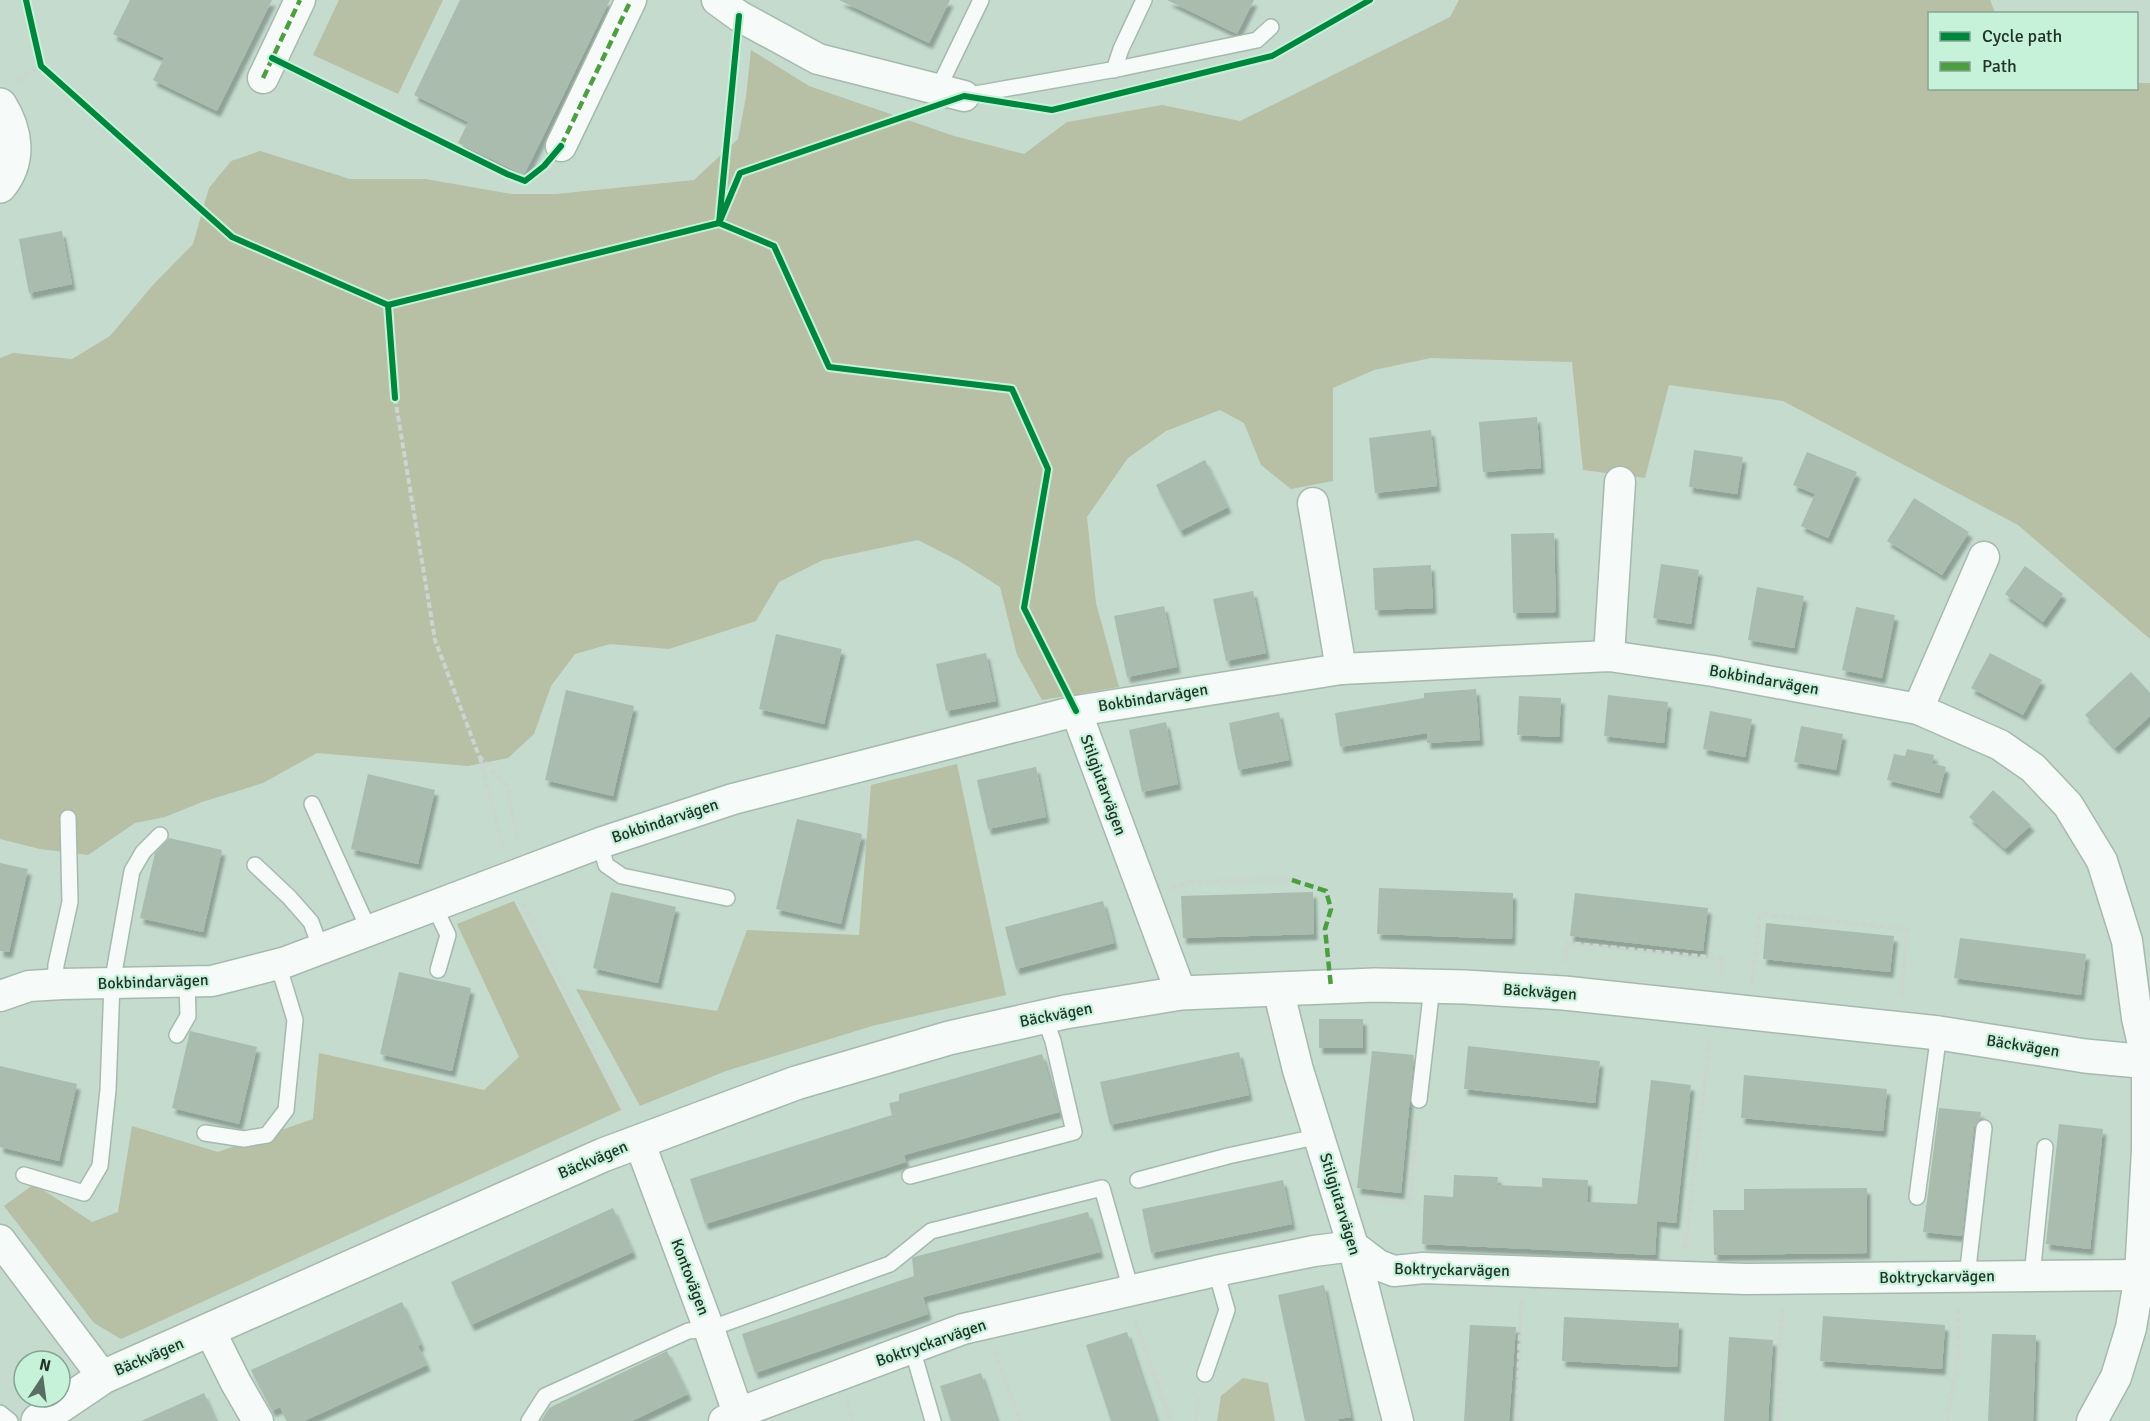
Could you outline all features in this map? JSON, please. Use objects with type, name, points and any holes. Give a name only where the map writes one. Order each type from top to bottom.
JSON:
[{"type":"street","points":[[263,78],[300,0]]},
{"type":"street","points":[[561,146],[631,0]]},
{"type":"street","points":[[717,0],[739,16],[818,59],[951,92]]},
{"type":"street","points":[[0,186],[10,170],[15,154],[14,134],[5,94]]},
{"type":"street","points":[[1609,656],[1620,482]]},
{"type":"street","points":[[1313,503],[1341,669]]},
{"type":"street","points":[[1918,709],[1984,557]]},
{"type":"street","name":"Bokbindarvägen","points":[[0,996],[29,986],[55,984],[212,981],[278,964],[321,949],[600,843],[733,799],[1076,711],[1341,669],[1609,656],[1713,671],[1918,709],[2000,745],[2033,768],[2068,805],[2102,861],[2127,941],[2138,1018],[2148,1062],[2144,1266],[2131,1328],[2116,1377],[2092,1421]]},
{"type":"street","name":"Stilgjutarvägen","points":[[1076,711],[1181,993]]},
{"type":"street","name":"Bäckvägen","points":[[38,1421],[103,1377],[639,1141],[796,1083],[949,1038],[1044,1017],[1181,993],[1364,986],[1564,993],[1939,1033],[2085,1056],[2148,1062]]},
{"type":"street","name":"Stilgjutarvägen","points":[[1278,989],[1298,1070],[1353,1246],[1398,1421]]},
{"type":"street","name":"Kontovägen","points":[[639,1141],[709,1329],[731,1417]]},
{"type":"street","points":[[0,1240],[103,1377]]},
{"type":"street","name":"Boktryckarvägen","points":[[731,1417],[963,1329],[1216,1270],[1314,1251],[1353,1246],[1378,1265],[1394,1271],[1423,1268],[1783,1279],[2032,1276],[2144,1266]]},
{"type":"street","points":[[210,1331],[258,1421]]},
{"type":"lane","points":[[981,0],[951,92],[1114,70],[1257,40],[1270,27]]},
{"type":"lane","points":[[1114,70],[1121,49],[1144,0]]},
{"type":"lane","points":[[312,804],[369,930]]},
{"type":"lane","points":[[55,984],[56,965],[70,902],[68,818]]},
{"type":"lane","points":[[24,1175],[84,1193],[100,1166],[108,1090],[112,984],[132,871],[143,852],[160,835]]},
{"type":"lane","points":[[600,843],[606,865],[622,876],[728,898]]},
{"type":"lane","points":[[255,865],[289,897],[310,922],[321,949]]},
{"type":"lane","points":[[434,906],[448,935],[438,970]]},
{"type":"lane","points":[[205,1132],[244,1139],[267,1135],[286,1110],[295,1020],[278,964]]},
{"type":"lane","points":[[177,1035],[188,1016],[187,982]]},
{"type":"lane","points":[[1419,1100],[1432,987]]},
{"type":"lane","points":[[910,1176],[1074,1132],[1053,1041],[1044,1017]]},
{"type":"lane","points":[[1917,1197],[1939,1033]]},
{"type":"lane","points":[[1963,1277],[1984,1128]]},
{"type":"lane","points":[[1137,1180],[1228,1156],[1320,1136]]},
{"type":"lane","points":[[2032,1276],[2045,1147]]},
{"type":"lane","points":[[529,1421],[544,1396],[688,1331],[709,1329],[890,1264],[931,1231],[1102,1188],[1131,1290]]},
{"type":"lane","points":[[1205,1374],[1227,1310],[1216,1270]]},
{"type":"lane","points":[[912,1348],[933,1421]]},
{"type":"lane","points":[[0,1413],[10,1421]]},
{"type":"path","points":[[39,55],[41,66],[50,74]]},
{"type":"path","points":[[5,94],[41,66]]},
{"type":"path","points":[[394,386],[435,640],[479,756],[518,874],[639,1141]]},
{"type":"path","points":[[479,756],[507,786],[518,874]]},
{"type":"path","points":[[1145,895],[1194,881],[1292,880]]},
{"type":"path","points":[[1755,961],[1760,914],[1906,929],[1898,1029]]},
{"type":"path","points":[[1565,961],[1567,943],[1723,959],[1720,974]]},
{"type":"path","points":[[1681,1277],[1714,1008]]},
{"type":"path","points":[[1338,1195],[1410,1203],[1419,1100]]},
{"type":"path","points":[[1519,1421],[1517,1419],[1522,1271]]},
{"type":"path","points":[[1947,1421],[1958,1357],[1963,1277]]},
{"type":"path","points":[[1778,1421],[1783,1279]]},
{"type":"green space","points":[[339,0],[443,0],[398,94],[313,55]]},
{"type":"green space","points":[[1459,0],[1990,0],[1995,12],[1928,12],[1928,90],[2138,90],[2138,83],[2150,83],[2150,639],[2018,525],[1783,401],[1669,385],[1645,478],[1583,470],[1572,362],[1431,358],[1374,370],[1333,388],[1333,481],[1291,489],[1261,465],[1244,423],[1220,410],[1166,431],[1128,458],[1087,517],[1096,603],[1119,687],[1042,700],[1017,655],[1000,587],[959,561],[918,540],[823,560],[779,582],[756,621],[669,649],[610,644],[575,654],[551,686],[534,734],[508,758],[468,766],[317,753],[263,783],[202,802],[165,817],[135,823],[88,855],[40,849],[0,839],[0,358],[13,353],[72,359],[110,336],[153,285],[193,244],[209,188],[231,161],[260,151],[350,179],[425,179],[512,194],[556,194],[694,180],[738,139],[746,97],[751,50],[809,86],[954,136],[1024,154],[1067,122],[1162,105],[1240,121],[1450,17]]},
{"type":"green space","points":[[957,764],[1006,995],[872,1026],[726,1071],[640,1106],[576,989],[717,1011],[747,930],[859,935],[871,785]]},
{"type":"green space","points":[[514,901],[621,1110],[121,1339],[94,1323],[4,1206],[34,1184],[92,1222],[118,1212],[132,1126],[218,1152],[313,1119],[319,1053],[484,1090],[519,1057],[457,924]]},
{"type":"green space","points":[[1243,1378],[1268,1383],[1275,1421],[1217,1421],[1221,1396]]},
{"type":"building","points":[[130,0],[272,0],[217,111],[153,80],[164,58],[113,34]]},
{"type":"building","points":[[460,0],[610,0],[524,175],[458,143],[468,122],[414,95]]},
{"type":"building","points":[[839,0],[950,0],[929,43]]},
{"type":"building","points":[[1167,0],[1254,0],[1237,34]]},
{"type":"building","points":[[62,231],[72,284],[29,293],[19,239]]},
{"type":"building","points":[[1537,417],[1541,468],[1483,472],[1479,422]]},
{"type":"building","points":[[1431,430],[1437,486],[1375,493],[1369,438]]},
{"type":"building","points":[[1694,450],[1743,457],[1737,494],[1689,487]]},
{"type":"building","points":[[1807,452],[1857,472],[1828,538],[1801,526],[1815,494],[1793,485]]},
{"type":"building","points":[[1205,460],[1228,507],[1180,531],[1156,485]]},
{"type":"building","points":[[1914,498],[1969,532],[1942,575],[1887,541]]},
{"type":"building","points":[[1554,533],[1556,612],[1513,613],[1511,534]]},
{"type":"building","points":[[1661,564],[1699,570],[1691,624],[1653,618]]},
{"type":"building","points":[[1431,565],[1433,608],[1375,610],[1373,568]]},
{"type":"building","points":[[2025,566],[2063,594],[2043,622],[2005,594]]},
{"type":"building","points":[[1757,587],[1804,596],[1794,648],[1748,640]]},
{"type":"building","points":[[1253,591],[1266,653],[1226,661],[1213,599]]},
{"type":"building","points":[[1164,606],[1177,667],[1127,677],[1114,616]]},
{"type":"building","points":[[1856,607],[1895,615],[1882,678],[1842,670]]},
{"type":"building","points":[[776,634],[842,649],[824,724],[759,709]]},
{"type":"building","points":[[986,653],[996,701],[946,711],[936,664]]},
{"type":"building","points":[[1990,653],[2042,680],[2023,715],[1971,688]]},
{"type":"building","points":[[2131,672],[2150,693],[2150,716],[2115,748],[2085,715]]},
{"type":"building","points":[[1476,689],[1480,740],[1427,743],[1427,733],[1340,747],[1335,713],[1424,698],[1424,693]]},
{"type":"building","points":[[566,690],[634,706],[613,796],[545,780]]},
{"type":"building","points":[[1608,695],[1668,702],[1664,743],[1604,736]]},
{"type":"building","points":[[1519,696],[1561,698],[1559,737],[1517,735]]},
{"type":"building","points":[[1710,711],[1752,719],[1745,757],[1703,749]]},
{"type":"building","points":[[1279,712],[1289,760],[1238,770],[1229,723]]},
{"type":"building","points":[[1166,722],[1178,784],[1142,792],[1129,730]]},
{"type":"building","points":[[1801,726],[1843,734],[1836,770],[1794,762]]},
{"type":"building","points":[[1907,749],[1934,755],[1932,763],[1946,767],[1939,793],[1887,780],[1894,754],[1905,756]]},
{"type":"building","points":[[1036,767],[1046,817],[988,829],[977,780]]},
{"type":"building","points":[[368,774],[435,790],[418,864],[351,849]]},
{"type":"building","points":[[1993,790],[2031,825],[2005,849],[1969,817]]},
{"type":"building","points":[[797,819],[862,834],[841,924],[776,909]]},
{"type":"building","points":[[169,838],[222,850],[203,932],[140,918],[155,853]]},
{"type":"building","points":[[0,863],[28,869],[9,952],[0,951]]},
{"type":"building","points":[[1379,888],[1513,893],[1512,939],[1377,934]]},
{"type":"building","points":[[611,892],[676,907],[658,983],[593,968]]},
{"type":"building","points":[[1313,892],[1314,934],[1183,938],[1181,896]]},
{"type":"building","points":[[1575,893],[1708,908],[1703,951],[1570,936]]},
{"type":"building","points":[[1103,901],[1114,943],[1016,969],[1005,927]]},
{"type":"building","points":[[1766,923],[1894,936],[1890,972],[1763,959]]},
{"type":"building","points":[[1960,938],[2086,954],[2081,995],[1954,978]]},
{"type":"building","points":[[399,972],[471,988],[452,1071],[380,1054]]},
{"type":"building","points":[[1319,1019],[1363,1019],[1363,1048],[1319,1048]]},
{"type":"building","points":[[190,1031],[257,1047],[239,1124],[172,1108]]},
{"type":"building","points":[[1468,1046],[1600,1061],[1595,1103],[1464,1089]]},
{"type":"building","points":[[1372,1051],[1414,1055],[1401,1193],[1357,1188]]},
{"type":"building","points":[[1239,1052],[1249,1095],[1110,1125],[1100,1082]]},
{"type":"building","points":[[1042,1054],[1059,1112],[904,1155],[906,1162],[705,1224],[690,1179],[892,1115],[889,1103],[899,1101],[899,1094]]},
{"type":"building","points":[[0,1066],[77,1084],[59,1161],[0,1147]]},
{"type":"building","points":[[1744,1075],[1887,1089],[1883,1131],[1741,1118]]},
{"type":"building","points":[[1651,1080],[1691,1085],[1676,1223],[1657,1221],[1655,1255],[1422,1244],[1424,1195],[1453,1197],[1454,1175],[1498,1177],[1497,1185],[1542,1187],[1542,1178],[1588,1180],[1587,1202],[1637,1204]]},
{"type":"building","points":[[1939,1108],[1981,1112],[1980,1119],[1974,1127],[1962,1236],[1923,1232]]},
{"type":"building","points":[[2059,1124],[2103,1129],[2090,1249],[2046,1244]]},
{"type":"building","points":[[1283,1180],[1292,1224],[1151,1253],[1142,1209]]},
{"type":"building","points":[[1867,1188],[1867,1253],[1714,1255],[1713,1210],[1744,1210],[1744,1189]]},
{"type":"building","points":[[613,1208],[633,1252],[471,1325],[451,1282]]},
{"type":"building","points":[[1088,1212],[1100,1252],[923,1297],[928,1314],[755,1373],[742,1334],[914,1276],[912,1258],[914,1257]]},
{"type":"building","points":[[1324,1285],[1351,1417],[1339,1419],[1339,1421],[1305,1421],[1278,1295]]},
{"type":"building","points":[[402,1302],[421,1344],[418,1346],[427,1365],[304,1421],[287,1421],[280,1407],[272,1411],[251,1370]]},
{"type":"building","points":[[1823,1316],[1945,1325],[1942,1369],[1820,1361]]},
{"type":"building","points":[[1564,1317],[1679,1323],[1677,1367],[1562,1361]]},
{"type":"building","points":[[1470,1325],[1516,1327],[1509,1421],[1464,1421]]},
{"type":"building","points":[[1127,1332],[1157,1421],[1111,1421],[1086,1345]]},
{"type":"building","points":[[1992,1334],[2036,1335],[2033,1421],[1988,1421]]},
{"type":"building","points":[[1729,1337],[1773,1340],[1768,1421],[1724,1421]]},
{"type":"building","points":[[667,1351],[688,1394],[632,1421],[541,1421],[549,1408]]},
{"type":"building","points":[[981,1373],[997,1421],[951,1421],[940,1386]]},
{"type":"building","points":[[204,1393],[216,1421],[141,1421]]},
{"type":"marked path","points":[[263,78],[300,0]]},
{"type":"marked path","points":[[561,146],[631,0]]},
{"type":"marked path","points":[[1292,880],[1326,891],[1331,909],[1325,929],[1331,987]]},
{"type":"cycle path","points":[[26,0],[41,66],[232,237],[388,305],[395,398]]},
{"type":"cycle path","points":[[388,305],[719,223],[740,173],[964,96],[1052,110],[1272,56],[1370,0]]},
{"type":"cycle path","points":[[739,16],[719,223],[774,246],[829,367],[1012,389],[1048,469],[1024,608],[1076,711]]},
{"type":"cycle path","points":[[272,58],[525,181],[544,166],[561,146]]}]
